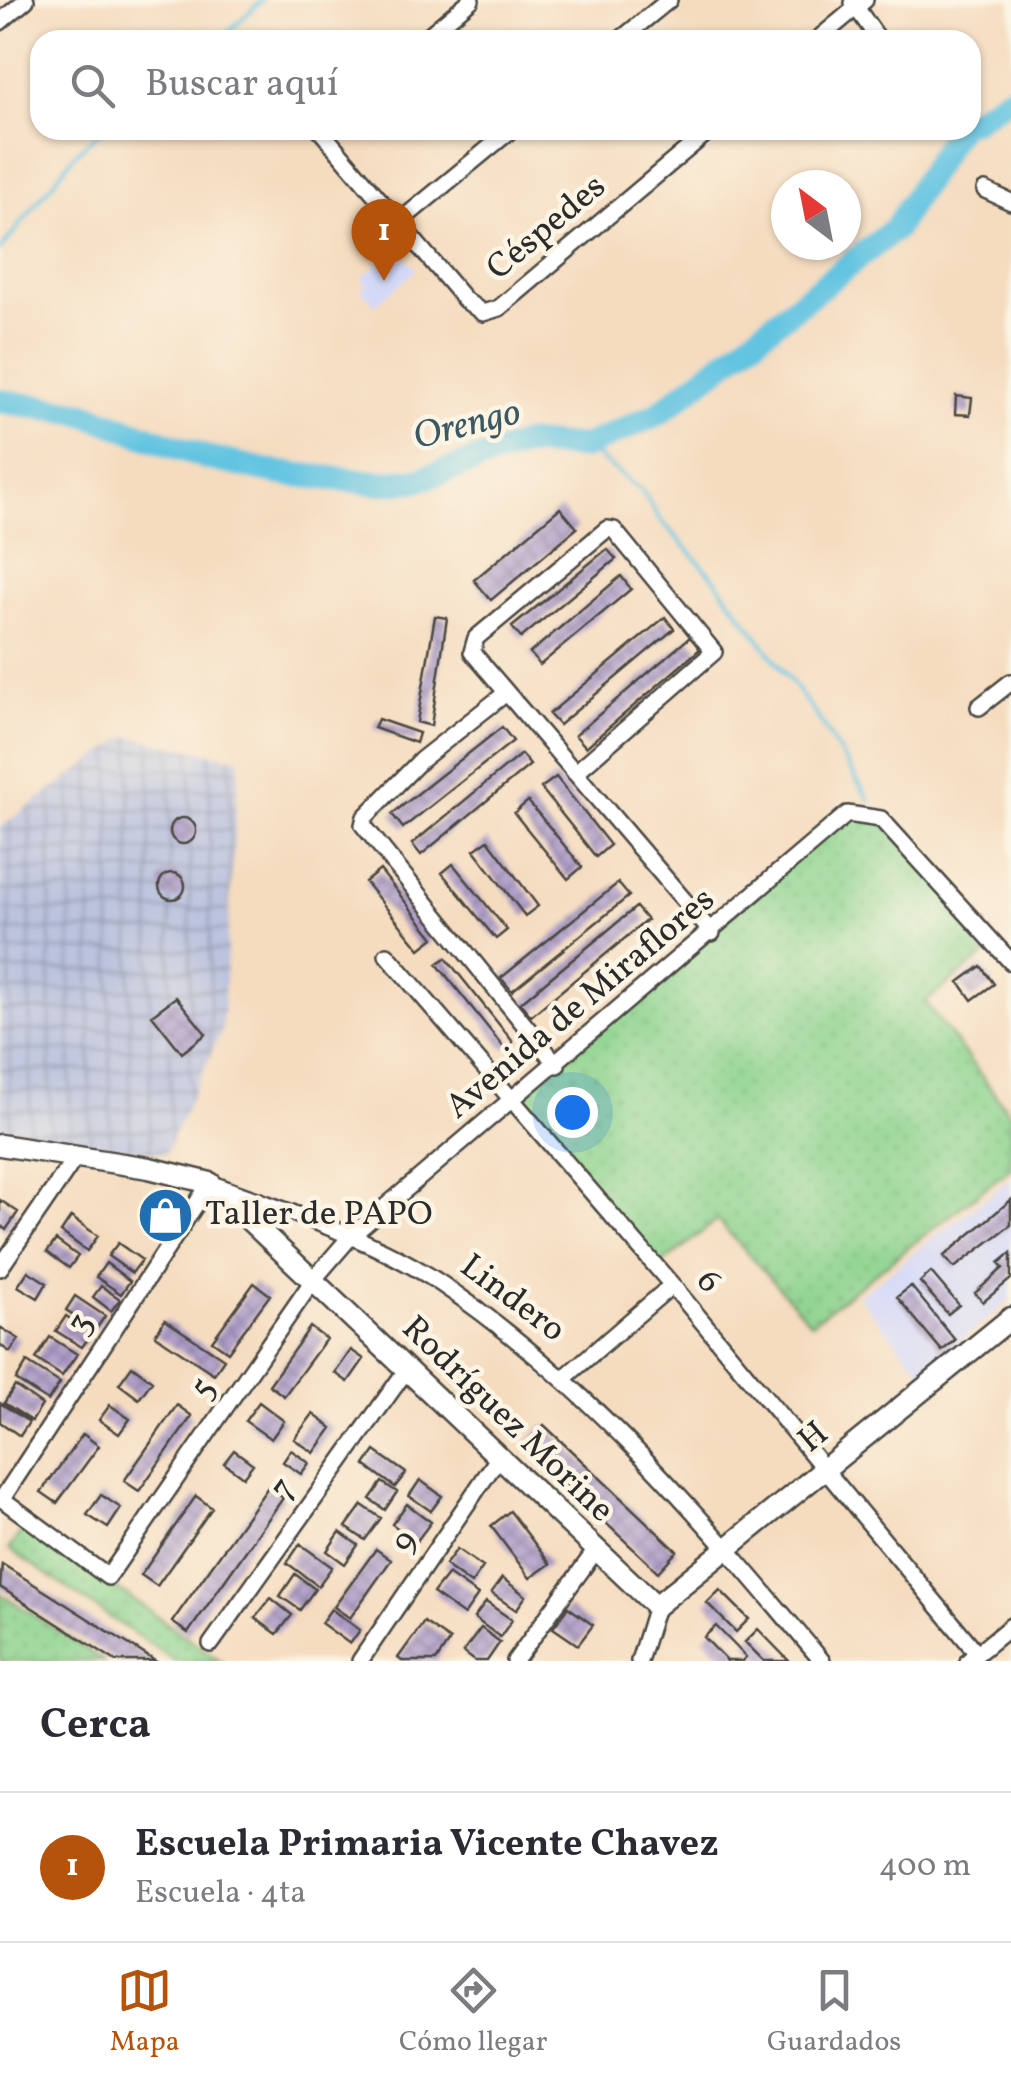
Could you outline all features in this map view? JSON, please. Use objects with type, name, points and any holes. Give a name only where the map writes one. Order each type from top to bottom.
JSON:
[{"type":"street","points":[[0,22],[26,0]]},
{"type":"street","points":[[436,30],[471,0]]},
{"type":"street","points":[[632,30],[668,0]]},
{"type":"street","points":[[828,30],[857,2],[872,30]]},
{"type":"street","points":[[329,140],[399,222],[498,140]]},
{"type":"street","name":"Céspedes","points":[[399,222],[464,300],[483,312],[499,308],[698,140]]},
{"type":"street","points":[[985,190],[1011,202]]},
{"type":"street","points":[[574,773],[714,652],[614,530],[608,529],[471,644],[472,652],[574,773],[712,933]]},
{"type":"street","points":[[979,707],[1011,682]]},
{"type":"street","points":[[506,693],[421,760],[365,817],[363,825],[557,1065]]},
{"type":"street","name":"Avenida de Miraflores","points":[[350,1236],[557,1065],[847,814],[881,819],[1011,962]]},
{"type":"street","name":"6","points":[[387,955],[672,1286],[973,1657]]},
{"type":"street","name":"Lindero","points":[[0,1145],[210,1183],[350,1236],[438,1282],[564,1378],[729,1550],[822,1661]]},
{"type":"street","points":[[0,1268],[75,1158]]},
{"type":"street","name":"Rodríguez Morine","points":[[210,1183],[656,1606]]},
{"type":"street","name":"3","points":[[2,1499],[210,1183]]},
{"type":"street","name":"5","points":[[2,1499],[108,1578],[314,1280],[350,1236]]},
{"type":"street","points":[[564,1378],[672,1286]]},
{"type":"street","name":"H","points":[[656,1606],[1011,1318]]},
{"type":"street","name":"7","points":[[211,1644],[407,1370]]},
{"type":"street","name":"9","points":[[360,1661],[499,1457]]},
{"type":"street","points":[[515,1661],[596,1550]]},
{"type":"street","points":[[640,1661],[656,1606]]},
{"type":"street","points":[[973,1657],[1011,1626]]},
{"type":"shaded area","points":[[403,254],[416,270],[375,305],[361,289],[367,284],[362,278],[389,255],[395,261]]},
{"type":"shaded area","points":[[127,736],[239,759],[222,1029],[165,1154],[0,1127],[0,827]]},
{"type":"shaded area","points":[[1011,1178],[1011,1299],[922,1372],[858,1296]]},
{"type":"green space","points":[[847,814],[881,819],[997,946],[925,1002],[1011,1115],[1011,1168],[811,1323],[717,1220],[657,1268],[514,1101]]},
{"type":"green space","points":[[26,1525],[221,1661],[175,1661],[9,1549]]},
{"type":"green space","points":[[0,1593],[104,1661],[0,1661]]},
{"type":"building","points":[[956,396],[972,398],[970,415],[955,414]]},
{"type":"building","points":[[560,508],[577,528],[491,600],[474,580]]},
{"type":"building","points":[[607,549],[616,559],[521,638],[512,627]]},
{"type":"building","points":[[621,576],[631,589],[540,665],[530,653]]},
{"type":"building","points":[[435,616],[447,618],[431,726],[417,722]]},
{"type":"building","points":[[665,617],[674,629],[559,725],[549,714]]},
{"type":"building","points":[[690,637],[700,649],[586,747],[575,735]]},
{"type":"building","points":[[378,719],[419,733],[416,743],[374,728]]},
{"type":"building","points":[[502,727],[513,741],[403,828],[392,814]]},
{"type":"building","points":[[521,754],[530,765],[421,855],[412,844]]},
{"type":"building","points":[[556,777],[610,845],[596,857],[541,788]]},
{"type":"building","points":[[528,801],[582,867],[568,879],[514,813]]},
{"type":"building","points":[[183,818],[192,822],[196,831],[192,840],[183,844],[174,840],[170,831],[174,822]]},
{"type":"building","points":[[488,840],[538,906],[525,916],[474,850]]},
{"type":"building","points":[[453,864],[507,930],[496,939],[442,873]]},
{"type":"building","points":[[380,870],[434,938],[420,949],[365,882]]},
{"type":"building","points":[[172,873],[181,877],[185,886],[181,895],[172,899],[163,895],[159,886],[163,877]]},
{"type":"building","points":[[618,883],[629,896],[512,991],[501,978]]},
{"type":"building","points":[[636,907],[647,920],[531,1016],[520,1003]]},
{"type":"building","points":[[446,958],[513,1042],[505,1049],[437,964]]},
{"type":"building","points":[[981,966],[994,984],[972,1000],[959,982]]},
{"type":"building","points":[[176,997],[206,1034],[182,1053],[152,1015]]},
{"type":"building","points":[[0,1200],[18,1212],[6,1230],[0,1225]]},
{"type":"building","points":[[1011,1200],[1011,1225],[954,1268],[944,1256]]},
{"type":"building","points":[[71,1217],[98,1236],[87,1251],[61,1232]]},
{"type":"building","points":[[56,1240],[78,1256],[69,1268],[47,1252]]},
{"type":"building","points":[[118,1243],[142,1260],[132,1273],[108,1256]]},
{"type":"building","points":[[1011,1253],[1011,1279],[983,1302],[975,1293],[1003,1268],[999,1263]]},
{"type":"building","points":[[106,1263],[130,1281],[121,1294],[96,1277]]},
{"type":"building","points":[[28,1271],[47,1283],[38,1298],[18,1286]]},
{"type":"building","points":[[931,1272],[959,1305],[948,1314],[920,1282]]},
{"type":"building","points":[[254,1283],[270,1295],[228,1352],[212,1341]]},
{"type":"building","points":[[101,1286],[120,1299],[111,1311],[93,1297]]},
{"type":"building","points":[[911,1286],[955,1340],[942,1351],[897,1297]]},
{"type":"building","points":[[75,1296],[105,1316],[96,1329],[66,1310]]},
{"type":"building","points":[[66,1316],[92,1333],[82,1347],[56,1331]]},
{"type":"building","points":[[165,1320],[224,1359],[214,1374],[155,1335]]},
{"type":"building","points":[[0,1327],[19,1339],[10,1352],[0,1345]]},
{"type":"building","points":[[310,1327],[326,1339],[284,1396],[269,1385]]},
{"type":"building","points":[[50,1337],[77,1354],[62,1376],[36,1359]]},
{"type":"building","points":[[351,1350],[364,1359],[348,1382],[335,1373]]},
{"type":"building","points":[[27,1362],[60,1383],[48,1401],[16,1380]]},
{"type":"building","points":[[132,1366],[152,1381],[139,1399],[119,1384]]},
{"type":"building","points":[[15,1386],[42,1405],[32,1421],[4,1403]]},
{"type":"building","points":[[259,1402],[284,1421],[271,1439],[245,1421]]},
{"type":"building","points":[[0,1403],[29,1422],[20,1436],[0,1422]]},
{"type":"building","points":[[110,1405],[130,1419],[119,1434],[99,1420]]},
{"type":"building","points":[[177,1405],[192,1416],[139,1491],[124,1481]]},
{"type":"building","points":[[313,1414],[332,1428],[314,1453],[294,1439]]},
{"type":"building","points":[[544,1425],[677,1551],[658,1572],[524,1446]]},
{"type":"building","points":[[83,1434],[99,1446],[57,1503],[41,1492]]},
{"type":"building","points":[[234,1450],[253,1464],[243,1477],[224,1463]]},
{"type":"building","points":[[291,1450],[309,1463],[301,1474],[283,1462]]},
{"type":"building","points":[[375,1451],[406,1473],[395,1487],[365,1465]]},
{"type":"building","points":[[420,1480],[442,1496],[431,1511],[409,1496]]},
{"type":"building","points":[[382,1482],[397,1492],[385,1510],[370,1499]]},
{"type":"building","points":[[268,1487],[283,1498],[188,1633],[172,1622]]},
{"type":"building","points":[[101,1495],[121,1508],[108,1528],[87,1515]]},
{"type":"building","points":[[196,1496],[212,1508],[157,1586],[141,1575]]},
{"type":"building","points":[[407,1504],[431,1522],[416,1542],[392,1524]]},
{"type":"building","points":[[362,1505],[381,1518],[365,1540],[346,1527]]},
{"type":"building","points":[[510,1511],[550,1564],[530,1578],[491,1526]]},
{"type":"building","points":[[340,1532],[358,1545],[345,1564],[327,1551]]},
{"type":"building","points":[[300,1544],[332,1567],[318,1586],[287,1563]]},
{"type":"building","points":[[376,1549],[391,1560],[350,1618],[334,1607]]},
{"type":"building","points":[[457,1549],[483,1567],[471,1584],[445,1565]]},
{"type":"building","points":[[2,1564],[155,1661],[116,1661],[0,1587]]},
{"type":"building","points":[[295,1574],[315,1589],[300,1610],[280,1596]]},
{"type":"building","points":[[448,1574],[478,1595],[464,1615],[433,1593]]},
{"type":"building","points":[[502,1578],[526,1596],[516,1610],[491,1593]]},
{"type":"building","points":[[720,1590],[749,1619],[736,1632],[707,1603]]},
{"type":"building","points":[[271,1598],[292,1615],[277,1634],[255,1618]]},
{"type":"building","points":[[486,1602],[512,1620],[500,1637],[474,1618]]},
{"type":"building","points":[[568,1607],[593,1625],[578,1645],[553,1628]]},
{"type":"building","points":[[331,1609],[360,1630],[350,1644],[321,1623]]},
{"type":"building","points":[[424,1622],[450,1640],[436,1661],[402,1661],[398,1658]]},
{"type":"building","points":[[716,1626],[746,1657],[742,1661],[727,1661],[704,1637]]},
{"type":"building","points":[[481,1628],[500,1642],[487,1661],[475,1661],[463,1652]]},
{"type":"building","points":[[758,1629],[789,1661],[764,1661],[745,1642]]},
{"type":"waterway","points":[[230,30],[262,0]]},
{"type":"waterway","name":"Orengo","points":[[981,115],[1011,96]]},
{"type":"waterway","points":[[0,250],[90,140]]},
{"type":"waterway","name":"Orengo","points":[[0,401],[83,413],[207,458],[278,473],[379,483],[418,480],[526,444],[585,447],[659,413],[895,229],[950,140]]},
{"type":"waterway","points":[[585,447],[642,491],[659,518],[715,579],[821,722],[869,800]]},
{"type":"place","name":"Escuela Primaria Vicente Chavez","points":[[384,281]]},
{"type":"place","name":"Taller de PAPO","points":[[166,1215]]}]
